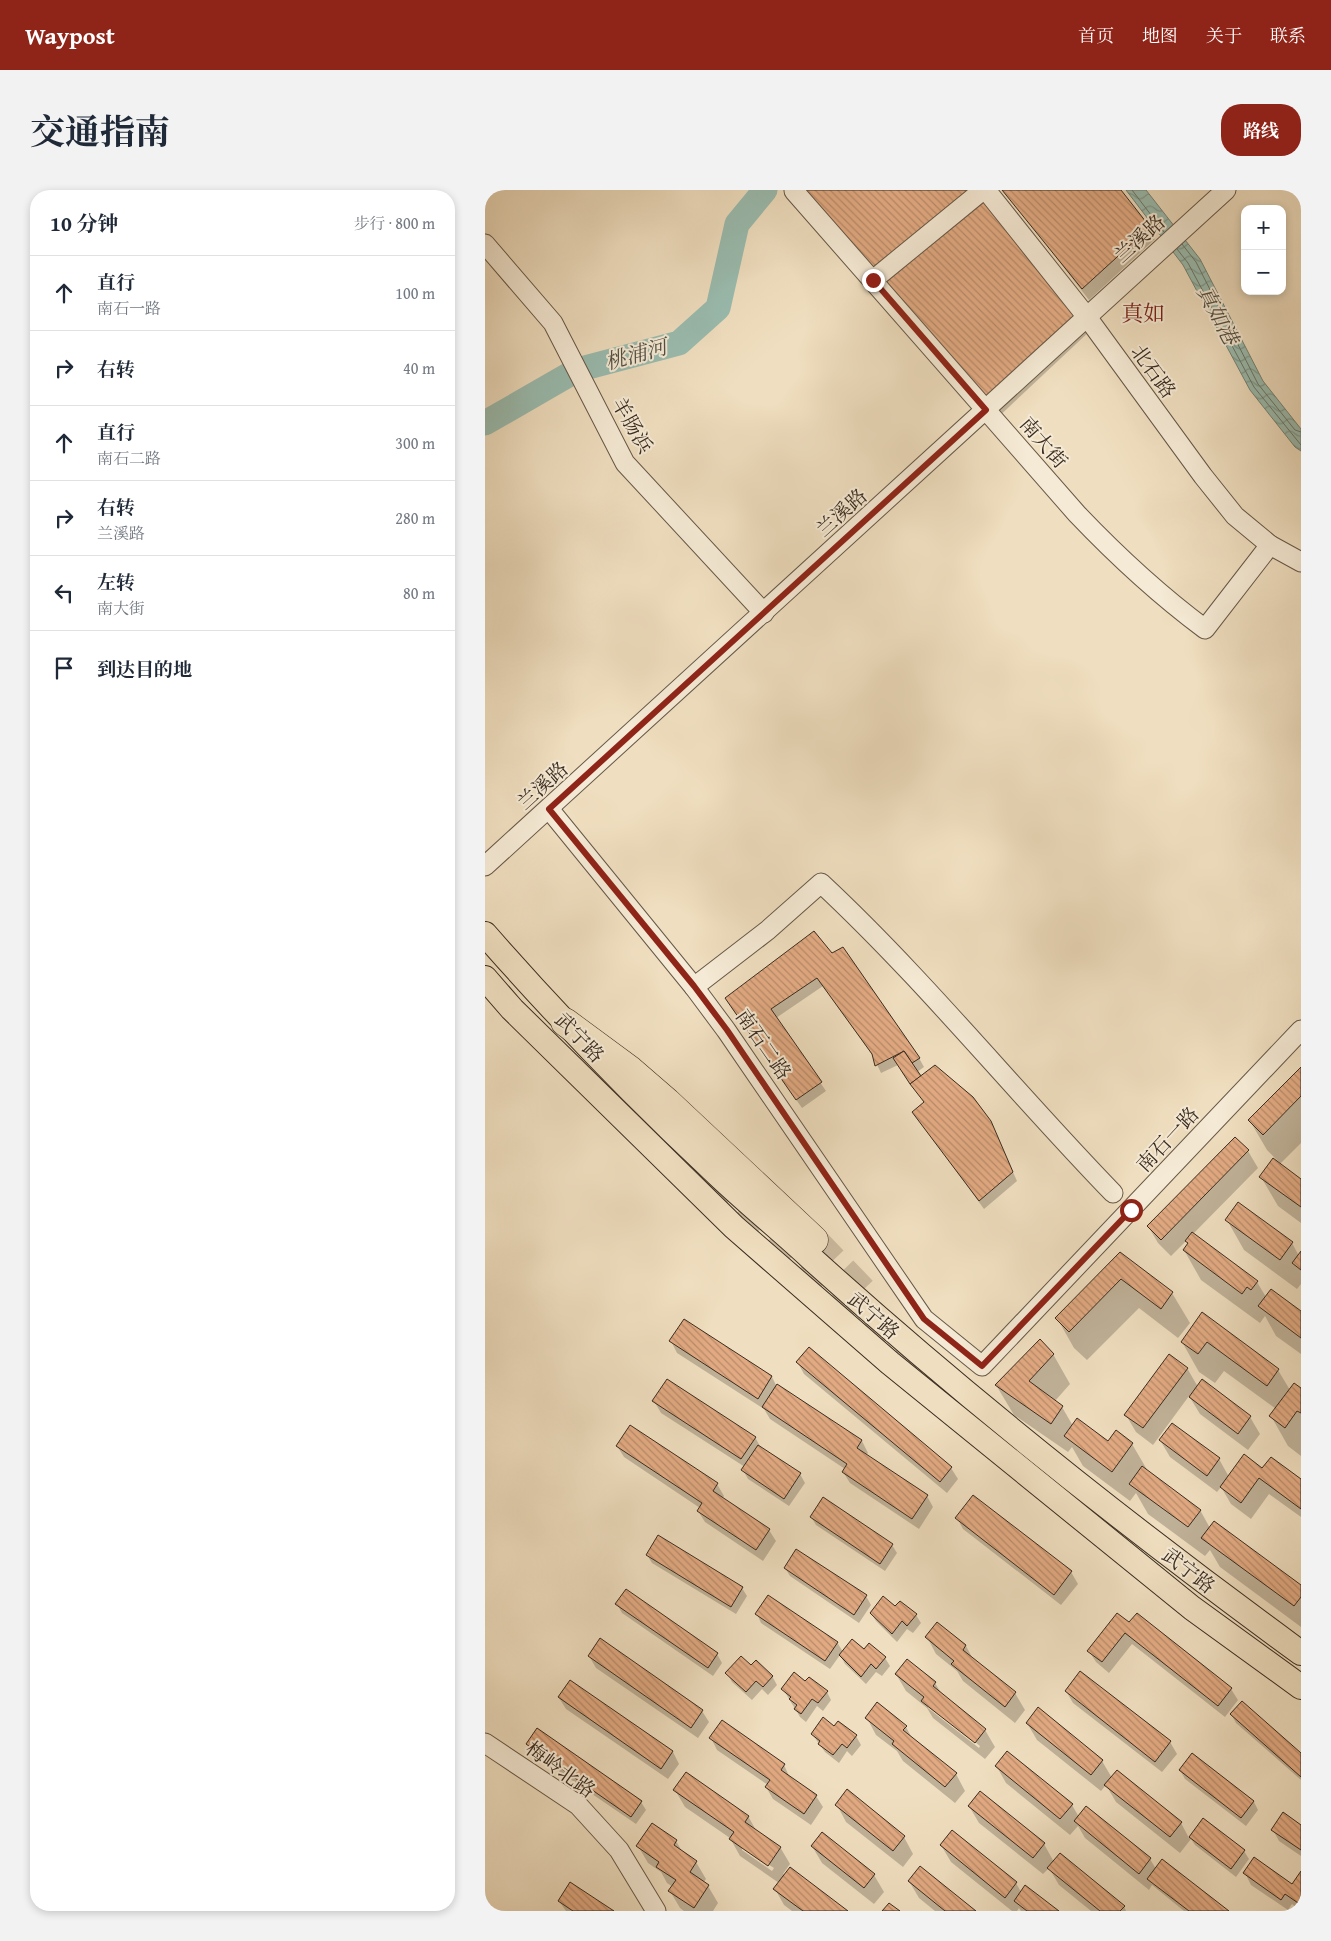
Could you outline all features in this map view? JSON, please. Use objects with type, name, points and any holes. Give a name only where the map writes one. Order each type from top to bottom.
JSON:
[{"type":"highway","points":[[565,1022],[630,1070],[667,1102],[814,1240]]},
{"type":"main road","name":"武宁路","points":[[485,934],[622,1082],[715,1172],[905,1342],[1005,1426],[1203,1581],[1301,1653]]},
{"type":"main road","name":"武宁路","points":[[485,978],[552,1048],[734,1227],[890,1363],[1192,1608],[1301,1687]]},
{"type":"street","points":[[873,280],[984,190]]},
{"type":"street","name":"北石路","points":[[984,190],[1087,317],[1203,476],[1235,516],[1270,545],[1301,562]]},
{"type":"street","name":"兰溪路","points":[[485,866],[1226,190]]},
{"type":"street","name":"南大街","points":[[794,191],[1077,514],[1116,555],[1162,598],[1205,629],[1270,545]]},
{"type":"street","name":"羊肠浜","points":[[485,244],[553,323],[625,463],[764,613]]},
{"type":"street","name":"南石二路","points":[[549,809],[694,986],[756,1071],[924,1319],[982,1366]]},
{"type":"street","points":[[694,986],[762,935],[821,883],[894,953],[1058,1137],[1113,1192]]},
{"type":"street","name":"南石一路","points":[[982,1366],[1301,1030]]},
{"type":"street","name":"梅岭北路","points":[[485,1743],[578,1806],[619,1850],[656,1911]]},
{"type":"water","name":"真如港","points":[[1126,190],[1146,190],[1200,259],[1263,381],[1301,429],[1301,451],[1295,447],[1250,390],[1183,265]]},
{"type":"building","points":[[794,190],[983,190],[873,280]]},
{"type":"building","points":[[983,190],[1087,317],[986,410],[873,280]]},
{"type":"building","points":[[1002,190],[1121,190],[1150,227],[1082,289]]},
{"type":"building","points":[[814,931],[832,953],[843,947],[920,1058],[912,1063],[904,1051],[875,1066],[872,1054],[817,978],[771,1009],[822,1082],[796,1100],[725,998]]},
{"type":"building","points":[[904,1051],[921,1076],[910,1084],[893,1058]]},
{"type":"building","points":[[935,1065],[973,1097],[991,1121],[1013,1172],[979,1201],[912,1112],[924,1102],[910,1084]]},
{"type":"building","points":[[1301,1067],[1301,1096],[1263,1135],[1248,1120]]},
{"type":"building","points":[[1235,1137],[1249,1150],[1161,1240],[1147,1226]]},
{"type":"building","points":[[1273,1158],[1301,1179],[1301,1207],[1259,1177]]},
{"type":"building","points":[[1238,1202],[1293,1242],[1280,1260],[1225,1220]]},
{"type":"building","points":[[1192,1232],[1258,1281],[1251,1290],[1247,1287],[1242,1294],[1183,1250],[1188,1243],[1185,1241]]},
{"type":"building","points":[[1301,1251],[1301,1270],[1292,1263]]},
{"type":"building","points":[[1120,1252],[1173,1292],[1161,1309],[1121,1279],[1069,1332],[1055,1318]]},
{"type":"building","points":[[1271,1289],[1301,1311],[1301,1338],[1258,1306]]},
{"type":"building","points":[[1202,1312],[1279,1369],[1267,1386],[1207,1342],[1198,1354],[1181,1342]]},
{"type":"building","points":[[684,1319],[772,1376],[758,1399],[669,1341]]},
{"type":"building","points":[[1040,1339],[1054,1354],[1029,1381],[1063,1406],[1051,1424],[995,1385]]},
{"type":"building","points":[[809,1347],[952,1467],[940,1482],[796,1362]]},
{"type":"building","points":[[1169,1354],[1188,1368],[1143,1428],[1124,1415]]},
{"type":"building","points":[[667,1379],[756,1437],[741,1459],[652,1401]]},
{"type":"building","points":[[1202,1379],[1251,1416],[1238,1434],[1189,1397]]},
{"type":"building","points":[[1294,1383],[1301,1388],[1301,1413],[1297,1411],[1285,1428],[1269,1416]]},
{"type":"building","points":[[777,1384],[862,1440],[857,1448],[928,1495],[912,1519],[842,1472],[847,1464],[762,1407]]},
{"type":"building","points":[[1077,1418],[1108,1441],[1116,1430],[1133,1443],[1112,1472],[1064,1436]]},
{"type":"building","points":[[1172,1423],[1220,1458],[1207,1476],[1159,1440]]},
{"type":"building","points":[[630,1425],[718,1483],[713,1491],[770,1529],[756,1550],[697,1511],[702,1503],[616,1446]]},
{"type":"building","points":[[758,1445],[801,1473],[784,1499],[741,1470]]},
{"type":"building","points":[[1244,1454],[1262,1468],[1271,1457],[1301,1479],[1301,1509],[1259,1478],[1241,1503],[1220,1487]]},
{"type":"building","points":[[1142,1466],[1201,1510],[1188,1527],[1129,1484]]},
{"type":"building","points":[[973,1495],[1072,1571],[1054,1595],[955,1518]]},
{"type":"building","points":[[823,1497],[893,1544],[880,1564],[810,1517]]},
{"type":"building","points":[[1214,1521],[1301,1585],[1301,1597],[1294,1606],[1201,1538]]},
{"type":"building","points":[[658,1535],[743,1587],[731,1607],[646,1555]]},
{"type":"building","points":[[796,1549],[867,1595],[854,1615],[784,1568]]},
{"type":"building","points":[[626,1589],[718,1653],[708,1668],[615,1604]]},
{"type":"building","points":[[768,1595],[838,1642],[825,1661],[755,1614]]},
{"type":"building","points":[[883,1596],[895,1606],[900,1601],[917,1614],[907,1626],[902,1621],[892,1634],[870,1613]]},
{"type":"building","points":[[1117,1613],[1129,1622],[1137,1613],[1232,1688],[1218,1706],[1125,1633],[1102,1662],[1087,1651]]},
{"type":"building","points":[[937,1622],[966,1645],[963,1650],[1016,1692],[1005,1707],[951,1664],[954,1661],[925,1637]]},
{"type":"building","points":[[600,1638],[703,1710],[691,1728],[588,1656]]},
{"type":"building","points":[[852,1639],[864,1649],[869,1643],[886,1657],[876,1669],[871,1664],[861,1677],[839,1655]]},
{"type":"building","points":[[741,1656],[751,1665],[756,1660],[773,1676],[763,1687],[756,1681],[746,1692],[725,1673]]},
{"type":"building","points":[[907,1659],[936,1682],[933,1686],[986,1729],[975,1743],[921,1701],[924,1697],[895,1674]]},
{"type":"building","points":[[1080,1671],[1171,1741],[1155,1762],[1065,1691]]},
{"type":"building","points":[[794,1672],[805,1681],[809,1677],[828,1691],[818,1703],[812,1699],[801,1714],[794,1709],[797,1705],[789,1699],[791,1697],[781,1689]]},
{"type":"building","points":[[570,1680],[673,1751],[661,1769],[558,1697]]},
{"type":"building","points":[[1242,1701],[1301,1753],[1301,1777],[1230,1714]]},
{"type":"building","points":[[877,1702],[907,1726],[903,1730],[957,1773],[945,1787],[892,1744],[894,1741],[865,1718]]},
{"type":"building","points":[[1038,1707],[1103,1760],[1091,1775],[1026,1723]]},
{"type":"building","points":[[823,1717],[834,1726],[838,1721],[857,1735],[847,1748],[842,1744],[833,1755],[818,1744],[820,1741],[811,1734]]},
{"type":"building","points":[[722,1720],[785,1764],[781,1770],[817,1795],[804,1814],[765,1787],[770,1780],[709,1738]]},
{"type":"building","points":[[537,1728],[642,1801],[631,1817],[526,1744]]},
{"type":"building","points":[[1007,1751],[1073,1804],[1060,1819],[995,1766]]},
{"type":"building","points":[[1192,1753],[1254,1801],[1241,1818],[1179,1770]]},
{"type":"building","points":[[1117,1770],[1182,1822],[1170,1837],[1104,1785]]},
{"type":"building","points":[[686,1772],[749,1816],[745,1822],[781,1847],[768,1866],[729,1839],[734,1832],[673,1790]]},
{"type":"building","points":[[847,1789],[905,1836],[893,1851],[835,1805]]},
{"type":"building","points":[[980,1791],[1045,1843],[1033,1858],[968,1806]]},
{"type":"building","points":[[1086,1806],[1151,1858],[1139,1874],[1074,1821]]},
{"type":"building","points":[[1283,1812],[1301,1825],[1301,1850],[1271,1830]]},
{"type":"building","points":[[1203,1818],[1245,1850],[1231,1869],[1189,1837]]},
{"type":"building","points":[[652,1823],[677,1840],[674,1845],[697,1861],[690,1872],[709,1885],[694,1908],[668,1891],[676,1880],[656,1867],[659,1862],[636,1846]]},
{"type":"building","points":[[952,1830],[1017,1882],[1005,1898],[940,1845]]},
{"type":"building","points":[[822,1832],[875,1874],[864,1888],[811,1846]]},
{"type":"building","points":[[1060,1853],[1125,1906],[1120,1911],[1100,1911],[1047,1868]]},
{"type":"building","points":[[1254,1857],[1292,1884],[1301,1871],[1301,1905],[1285,1894],[1281,1900],[1243,1873]]},
{"type":"building","points":[[1162,1859],[1229,1911],[1189,1911],[1147,1879]]},
{"type":"building","points":[[920,1866],[976,1911],[945,1911],[908,1881]]},
{"type":"building","points":[[790,1867],[848,1911],[803,1911],[773,1889]]},
{"type":"building","points":[[570,1882],[614,1911],[573,1911],[558,1901]]},
{"type":"building","points":[[1025,1885],[1059,1911],[1027,1911],[1014,1901]]},
{"type":"building","points":[[889,1903],[900,1911],[882,1911]]},
{"type":"waterway","name":"桃浦河","points":[[485,423],[577,370],[679,343],[718,308],[737,224],[765,190]]},
{"type":"tunnel","points":[[679,1152],[714,1188],[948,1397]]},
{"type":"tunnel","points":[[814,1240],[870,1298]]},
{"type":"district","name":"真如","points":[[1143,313]]},
{"type":"route","points":[[873,280],[986,410],[549,809],[694,986],[727,1030],[924,1319],[982,1366],[1131,1210]]}]
